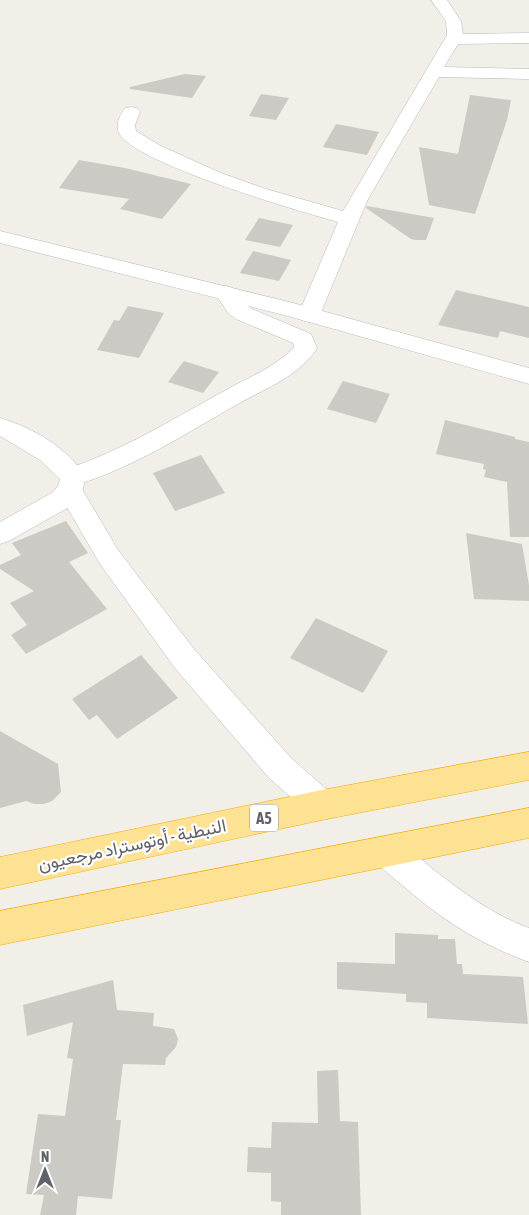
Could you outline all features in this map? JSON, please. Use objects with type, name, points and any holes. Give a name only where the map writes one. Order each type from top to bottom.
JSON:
[{"type":"highway","name":"النبطية - أوتوستراد مرجعيون","points":[[0,873],[322,805],[529,766]]},
{"type":"highway","points":[[0,928],[529,823]]},
{"type":"street","points":[[310,315],[357,201],[452,39],[456,29],[455,24],[439,0]]},
{"type":"street","points":[[452,39],[529,38]]},
{"type":"street","points":[[434,72],[529,74]]},
{"type":"street","points":[[131,112],[126,125],[128,133],[163,154],[208,174],[262,193],[350,219]]},
{"type":"street","points":[[0,237],[310,315],[529,376]]},
{"type":"street","points":[[0,534],[62,499],[72,483],[127,456],[264,379],[306,348],[306,341],[303,339],[244,314],[236,308],[226,293]]},
{"type":"street","points":[[0,426],[49,452],[62,463],[109,557],[184,658],[280,768],[322,805]]},
{"type":"street","points":[[388,852],[460,910],[512,940],[529,945]]},
{"type":"building","points":[[185,74],[206,76],[192,98],[130,89],[130,87]]},
{"type":"building","points":[[261,94],[289,98],[276,120],[249,116]]},
{"type":"building","points":[[470,95],[511,100],[507,120],[475,214],[429,205],[419,147],[458,154]]},
{"type":"building","points":[[336,124],[379,132],[367,155],[323,147]]},
{"type":"building","points":[[79,160],[125,168],[191,184],[162,219],[120,209],[129,199],[59,188]]},
{"type":"building","points":[[367,206],[434,218],[426,240],[411,239],[366,208]]},
{"type":"building","points":[[259,218],[293,225],[280,247],[245,240]]},
{"type":"building","points":[[253,251],[291,260],[279,281],[240,273]]},
{"type":"building","points":[[456,290],[529,307],[529,338],[500,331],[498,338],[438,325]]},
{"type":"building","points":[[128,306],[164,313],[139,358],[97,350],[114,320],[119,321]]},
{"type":"building","points":[[184,361],[219,372],[203,393],[168,382]]},
{"type":"building","points":[[343,381],[390,394],[376,423],[327,409]]},
{"type":"building","points":[[445,420],[529,442],[529,537],[510,537],[507,482],[484,477],[486,470],[483,469],[484,464],[436,454]]},
{"type":"building","points":[[201,455],[225,493],[175,511],[153,473]]},
{"type":"building","points":[[66,521],[88,553],[69,562],[107,609],[26,654],[11,635],[27,625],[10,603],[34,591],[0,569],[0,565],[21,555],[12,543]]},
{"type":"building","points":[[466,533],[522,544],[529,585],[529,601],[474,599]]},
{"type":"building","points":[[316,618],[388,651],[363,693],[290,658]]},
{"type":"building","points":[[141,655],[178,698],[117,739],[97,715],[89,720],[72,699]]},
{"type":"building","points":[[0,731],[58,764],[61,792],[52,801],[44,804],[34,804],[26,801],[0,808]]},
{"type":"building","points":[[395,933],[438,935],[438,939],[455,939],[457,964],[462,964],[463,974],[523,977],[528,1024],[427,1018],[427,1003],[406,1002],[406,994],[337,989],[337,962],[395,964]]},
{"type":"building","points":[[113,980],[117,1010],[154,1013],[153,1026],[174,1029],[178,1039],[176,1047],[166,1058],[165,1065],[123,1064],[116,1120],[121,1120],[112,1199],[78,1196],[76,1215],[40,1215],[44,1195],[26,1194],[38,1114],[65,1116],[73,1059],[67,1058],[73,1022],[27,1036],[23,1005]]},
{"type":"building","points":[[338,1070],[340,1121],[358,1122],[361,1215],[281,1215],[281,1202],[271,1201],[271,1173],[247,1172],[248,1147],[271,1148],[272,1122],[318,1123],[317,1071]]}]
